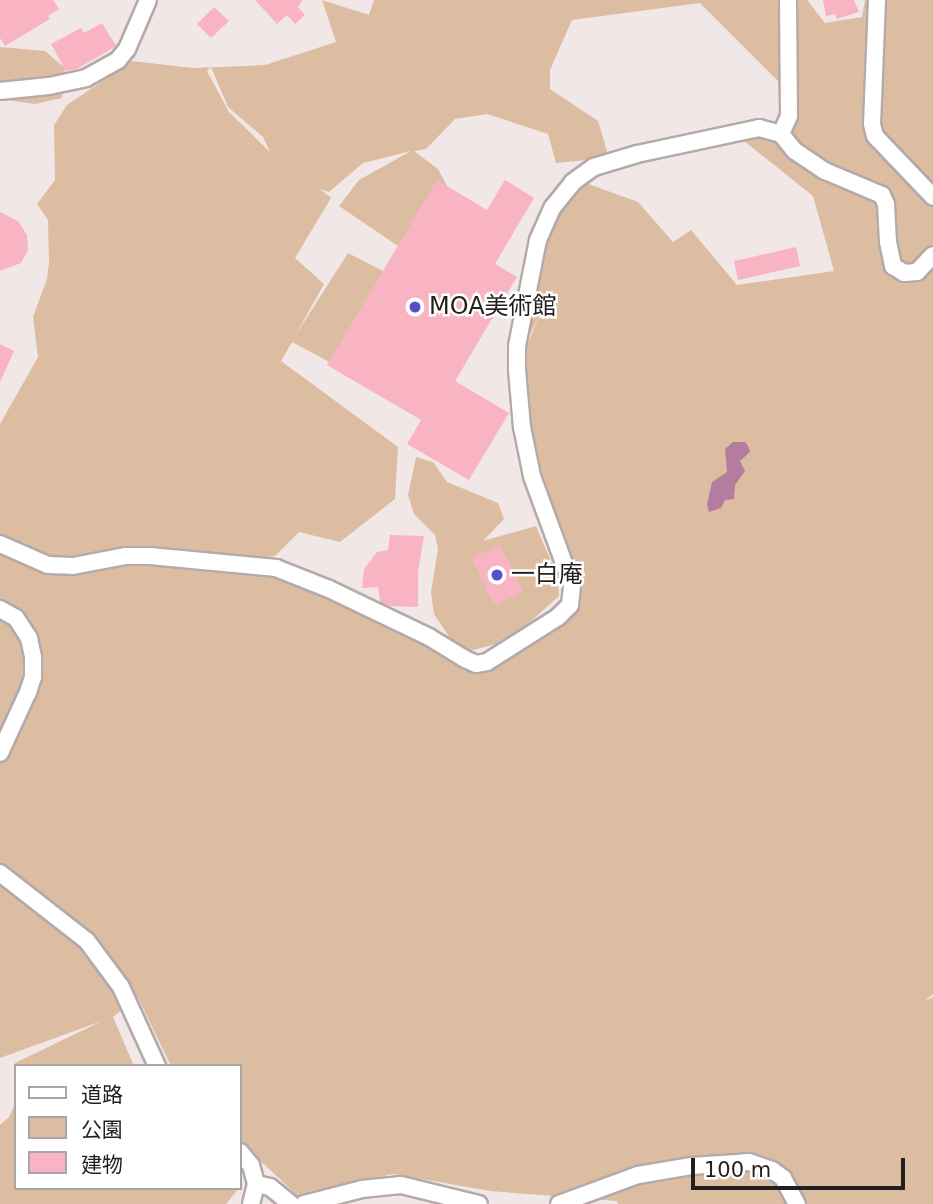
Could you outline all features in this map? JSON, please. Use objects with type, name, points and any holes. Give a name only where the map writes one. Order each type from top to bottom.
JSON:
[{"type":"street","points":[[0,91],[49,86],[86,78],[118,60],[127,49],[148,0]]},
{"type":"street","points":[[781,134],[789,116],[788,0]]},
{"type":"street","points":[[877,0],[872,124],[875,136],[933,197]]},
{"type":"street","points":[[0,544],[48,565],[73,566],[126,556],[150,556],[276,568],[329,589],[429,637],[476,664],[487,662],[558,617],[570,605],[572,585],[532,477],[522,427],[517,346],[543,223],[573,182],[594,167],[637,154],[760,128],[781,134],[795,151],[825,171],[881,195],[886,204],[888,242],[893,266],[904,273],[917,272],[933,254]]},
{"type":"street","points":[[0,609],[16,618],[29,638],[33,657],[33,677],[29,692],[0,752]]},
{"type":"street","points":[[0,873],[87,941],[121,987],[156,1064]]},
{"type":"street","points":[[242,1154],[251,1165],[256,1184],[251,1204]]},
{"type":"street","points":[[559,1204],[638,1175],[691,1166],[749,1162],[772,1170],[783,1178],[797,1204]]},
{"type":"street","points":[[256,1184],[270,1187],[291,1204]]},
{"type":"street","points":[[304,1204],[362,1189],[401,1185],[480,1204]]},
{"type":"green space","points":[[322,0],[369,15],[374,0],[782,0],[785,4],[780,71],[792,0],[807,0],[825,23],[862,17],[865,0],[933,0],[933,994],[925,1001],[933,997],[933,1204],[618,1204],[617,1201],[490,1191],[393,1174],[297,1195],[242,1144],[242,1064],[170,1064],[138,998],[113,1017],[133,1064],[15,1064],[102,1021],[0,1058],[0,424],[38,357],[33,317],[47,279],[49,263],[48,220],[37,204],[55,180],[54,125],[67,105],[132,61],[193,68],[211,67],[265,65],[336,42]],"holes":[[[700,3],[779,82],[794,126],[739,137],[813,196],[834,271],[737,285],[691,230],[673,242],[638,202],[583,182],[538,240],[525,346],[541,311],[517,370],[532,460],[580,585],[571,616],[487,669],[427,645],[272,572],[210,563],[275,556],[299,532],[340,542],[395,499],[398,447],[281,361],[292,342],[333,364],[383,271],[348,253],[295,336],[324,284],[295,258],[331,198],[320,189],[329,192],[363,163],[411,151],[359,180],[339,206],[398,246],[447,186],[438,169],[414,151],[426,149],[455,119],[487,114],[548,134],[556,163],[609,158],[598,121],[550,89],[550,70],[572,20]],[[211,67],[228,107],[263,137],[270,152],[229,112],[207,71]]]},
{"type":"green space","points":[[0,47],[45,51],[65,68],[62,98],[35,104],[0,99]]},
{"type":"green space","points":[[416,457],[433,462],[447,482],[498,503],[504,519],[483,541],[536,526],[558,578],[559,596],[510,640],[470,651],[450,638],[434,614],[431,592],[438,549],[435,535],[414,514],[408,495]]},
{"type":"green space","points":[[14,1106],[14,1190],[237,1190],[226,1204],[0,1204],[0,1125],[9,1117]]},
{"type":"shaded area","points":[[733,442],[745,442],[748,446],[750,452],[740,461],[745,471],[735,485],[734,499],[725,500],[721,508],[709,512],[707,504],[712,482],[727,472],[725,449]]},
{"type":"building","points":[[0,0],[53,0],[59,9],[48,16],[50,19],[5,46],[0,38]]},
{"type":"building","points":[[255,0],[302,0],[298,7],[305,15],[295,24],[287,15],[277,24]]},
{"type":"building","points":[[823,0],[854,0],[859,12],[837,19],[835,14],[826,16]]},
{"type":"building","points":[[214,7],[229,21],[211,38],[197,24]]},
{"type":"building","points":[[102,23],[116,46],[77,69],[66,71],[51,44],[81,28],[84,33]]},
{"type":"building","points":[[437,180],[487,210],[505,180],[534,198],[495,264],[517,277],[455,381],[509,413],[469,480],[407,444],[421,420],[327,365]]},
{"type":"building","points":[[0,212],[18,221],[27,235],[28,250],[21,263],[0,271]]},
{"type":"building","points":[[796,247],[800,266],[738,280],[734,261]]},
{"type":"building","points":[[0,344],[14,351],[0,382]]},
{"type":"building","points":[[390,535],[424,536],[418,572],[418,607],[389,606],[380,602],[378,587],[362,588],[364,569],[377,552],[388,550]]},
{"type":"building","name":"一白庵","points":[[500,545],[523,592],[494,605],[472,558]]},
{"type":"place","name":"MOA美術館","points":[[415,307]]},
{"type":"place","name":"一白庵","points":[[497,575]]}]
